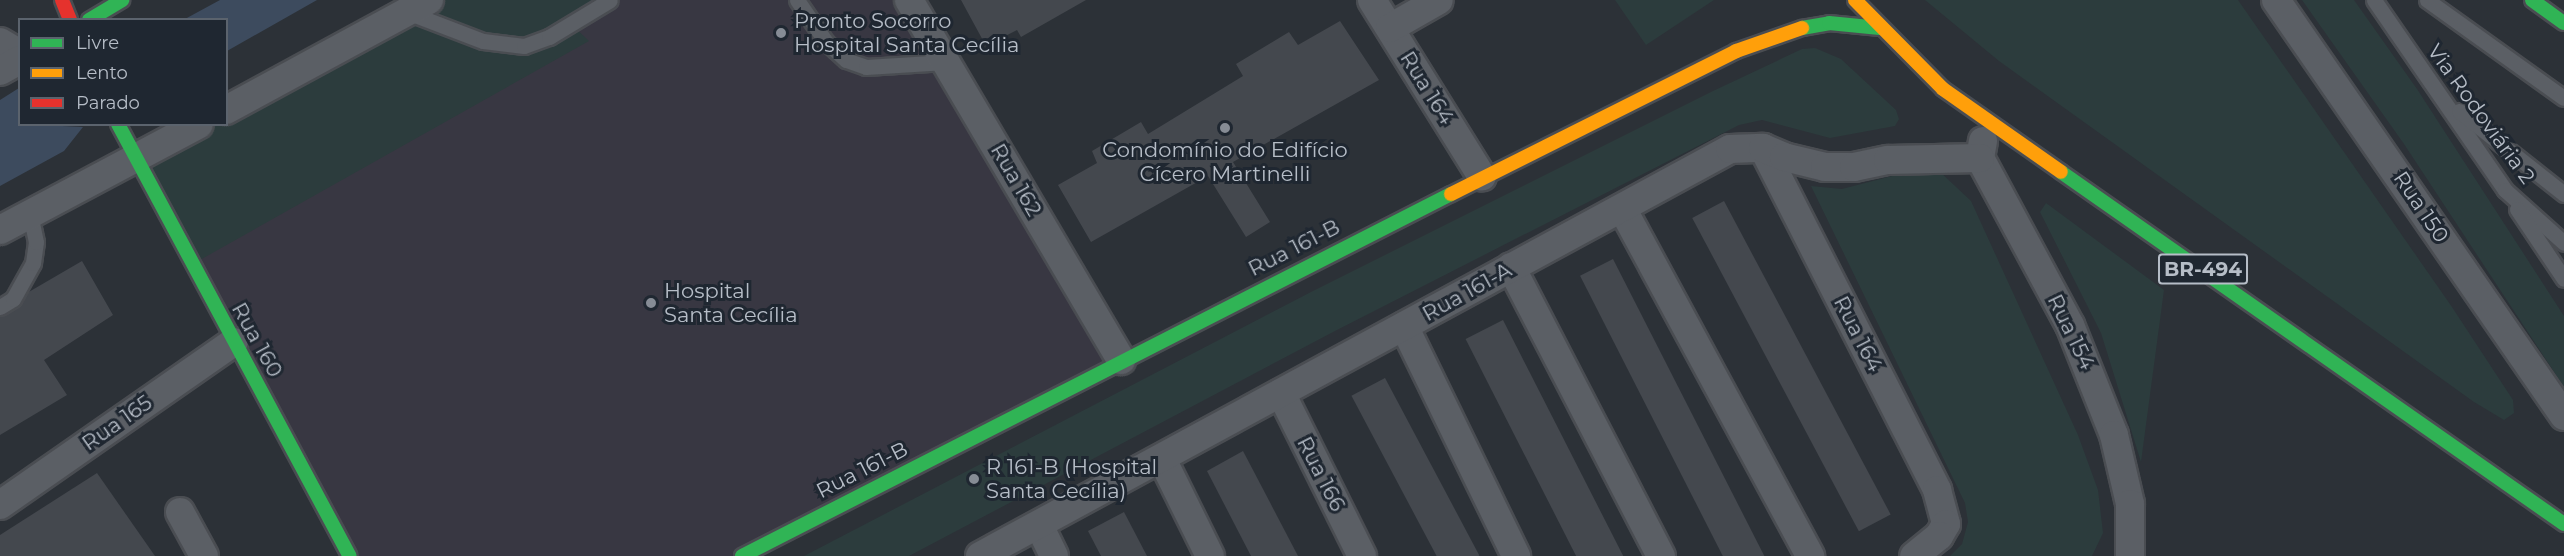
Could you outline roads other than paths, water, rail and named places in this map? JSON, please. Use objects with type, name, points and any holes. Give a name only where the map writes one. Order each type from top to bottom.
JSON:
[{"type":"street","points":[[62,0],[69,18]]},
{"type":"street","points":[[92,18],[123,0]]},
{"type":"street","name":"Rua 162","points":[[909,0],[1121,360]]},
{"type":"street","name":"Rua 164","points":[[1372,0],[1482,177]]},
{"type":"street","points":[[1390,28],[1439,0]]},
{"type":"street","name":"BR-494","points":[[1855,0],[1919,69],[1986,119],[2564,524]]},
{"type":"street","name":"Rua 150","points":[[2276,0],[2564,416]]},
{"type":"street","points":[[2532,0],[2564,23]]},
{"type":"street","points":[[228,109],[418,6]]},
{"type":"street","name":"Rua 161-B","points":[[742,556],[1482,177],[1760,41],[1829,23],[1880,28]]},
{"type":"street","points":[[0,42],[18,53]]},
{"type":"street","points":[[0,71],[18,61]]},
{"type":"street","points":[[1980,158],[1986,119]]},
{"type":"street","name":"Rua 160","points":[[119,126],[350,556]]},
{"type":"street","points":[[0,230],[131,152],[194,126]]},
{"type":"street","name":"Rua 164","points":[[1763,148],[1937,490],[1946,524],[1939,536],[1914,556]]},
{"type":"street","name":"Rua 161-A","points":[[980,556],[1730,149],[1763,148],[1784,157],[1825,167],[1854,167],[1888,160],[1980,158]]},
{"type":"street","name":"Rua 154","points":[[1980,158],[2070,325],[2100,396],[2114,435],[2130,504],[2130,556]]},
{"type":"street","points":[[1622,208],[1810,556]]},
{"type":"street","points":[[1511,267],[1661,556]]},
{"type":"street","points":[[1404,326],[1516,556]]},
{"type":"street","name":"Rua 165","points":[[0,505],[234,342]]},
{"type":"street","name":"Rua 166","points":[[1281,393],[1362,556]]},
{"type":"street","points":[[1162,459],[1210,556]]},
{"type":"street","points":[[180,512],[204,556]]},
{"type":"street","points":[[1039,525],[1054,556]]},
{"type":"lane","points":[[418,6],[483,41],[524,46],[549,37],[610,0]]},
{"type":"lane","points":[[797,0],[826,42],[846,60],[866,67],[946,62]]},
{"type":"lane","name":"Via Rodoviária 2","points":[[2374,0],[2447,102],[2505,190],[2564,243]]},
{"type":"lane","points":[[2427,0],[2564,98]]},
{"type":"lane","points":[[2447,102],[2564,194]]},
{"type":"lane","points":[[2505,190],[2564,279]]},
{"type":"lane","points":[[0,308],[13,299],[33,263],[36,242],[30,214]]},
{"type":"water","points":[[220,0],[317,0],[228,50],[228,18],[187,18]]},
{"type":"water","points":[[18,89],[18,126],[83,127],[64,151],[0,186],[0,100]]},
{"type":"place","name":"Pronto Socorro Hospital Santa Cecília","points":[[781,33]]},
{"type":"place","name":"Condomínio do Edifício Cícero Martinelli","points":[[1225,128]]},
{"type":"place","name":"Hospital Santa Cecília","points":[[651,303]]},
{"type":"place","name":"R 161-B (Hospital Santa Cecília)","points":[[974,479]]}]
